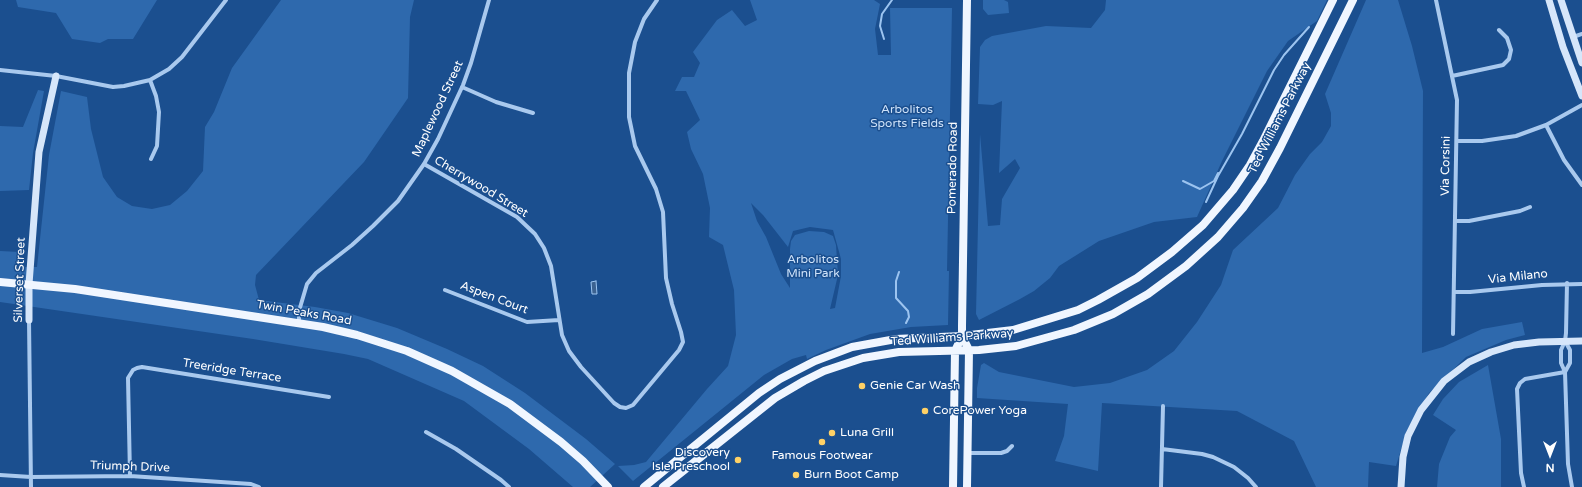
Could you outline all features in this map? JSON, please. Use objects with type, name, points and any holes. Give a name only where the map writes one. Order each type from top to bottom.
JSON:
[{"type":"main road","name":"Pomerado Road","points":[[953,487],[954,351],[962,336],[967,0]]},
{"type":"main road","name":"Ted Williams Parkway","points":[[644,487],[759,393],[780,379],[815,361],[852,347],[889,340],[962,336],[1013,330],[1078,310],[1137,278],[1172,252],[1203,225],[1233,190],[1250,165],[1333,0]]},
{"type":"main road","name":"Ted Williams Parkway","points":[[663,487],[762,408],[789,389],[820,373],[843,364],[880,355],[912,351],[954,351],[1016,346],[1074,330],[1113,314],[1148,294],[1186,266],[1218,236],[1243,208],[1262,181],[1280,148],[1353,0]]},
{"type":"main road","name":"Twin Peaks Road","points":[[0,282],[75,289],[323,326],[407,351],[452,371],[510,404],[561,442],[583,461],[608,487]]},
{"type":"main road","name":"Pomerado Road","points":[[962,336],[969,350],[967,487]]},
{"type":"street","points":[[0,70],[56,76],[113,87],[150,80],[169,69],[182,57],[226,0]]},
{"type":"street","name":"Maplewood Street","points":[[299,323],[299,311],[307,284],[316,273],[374,226],[398,201],[424,164],[438,139],[462,87],[471,63],[489,0]]},
{"type":"street","name":"Cherrywood Street","points":[[424,164],[516,217],[535,234],[544,248],[551,266],[562,335],[569,351],[581,368],[614,403],[620,407],[626,408],[632,405],[680,350],[683,342],[666,278],[663,212],[656,189],[636,146],[629,117],[629,73],[635,42],[644,19],[657,0]]},
{"type":"street","name":"Via Corsini","points":[[1436,0],[1457,100],[1455,292],[1453,334]]},
{"type":"street","points":[[1549,0],[1563,47],[1582,96]]},
{"type":"street","points":[[1561,0],[1582,63]]},
{"type":"street","points":[[1452,76],[1503,65],[1509,59],[1511,50],[1507,38],[1499,30]]},
{"type":"street","points":[[1573,37],[1582,34]]},
{"type":"street","name":"Silverset Street","points":[[31,487],[29,284],[39,152],[56,76]]},
{"type":"street","points":[[150,80],[156,96],[159,112],[157,146],[151,159]]},
{"type":"street","points":[[462,87],[496,102],[532,113]]},
{"type":"street","points":[[1457,141],[1482,141],[1516,136],[1546,125],[1582,106]]},
{"type":"street","points":[[1546,125],[1564,160],[1582,186]]},
{"type":"street","points":[[1456,221],[1469,221],[1520,212],[1530,207]]},
{"type":"street","points":[[1567,283],[1565,341],[1561,350],[1560,363],[1565,372],[1568,464],[1572,487]]},
{"type":"street","name":"Via Milano","points":[[1455,292],[1470,292],[1567,283],[1582,284]]},
{"type":"street","name":"Aspen Court","points":[[446,290],[527,322],[559,320]]},
{"type":"street","points":[[1565,341],[1570,350],[1570,363],[1565,372]]},
{"type":"street","points":[[1401,487],[1403,457],[1408,436],[1421,410],[1444,381],[1469,362],[1491,352],[1514,345],[1582,341]]},
{"type":"street","name":"Treeridge Terrace","points":[[130,476],[128,378],[133,370],[142,367],[329,397]]},
{"type":"street","points":[[1524,487],[1521,473],[1517,389],[1520,383],[1525,379],[1565,372]]},
{"type":"street","points":[[1161,487],[1163,406]]},
{"type":"street","points":[[426,432],[456,449],[509,487]]},
{"type":"street","points":[[967,453],[1001,453],[1007,451],[1012,446]]},
{"type":"street","points":[[1162,449],[1202,454],[1213,457],[1234,467],[1248,478],[1256,487]]},
{"type":"street","name":"Triumph Drive","points":[[0,475],[31,477],[130,476],[251,484],[259,487]]},
{"type":"green space","points":[[16,0],[157,0],[133,39],[108,39],[100,43],[72,39],[56,13],[18,7]]},
{"type":"green space","points":[[281,0],[414,0],[410,17],[408,98],[364,162],[256,275],[255,285],[259,300],[348,313],[397,328],[483,366],[525,393],[586,439],[615,464],[590,487],[573,487],[529,449],[464,401],[368,359],[253,339],[0,302],[0,251],[20,252],[19,267],[37,267],[49,155],[61,91],[87,97],[91,129],[103,177],[117,197],[132,206],[152,209],[170,205],[187,191],[203,171],[205,127],[214,112],[232,68]]},
{"type":"green space","points":[[750,0],[874,0],[880,4],[875,29],[878,55],[891,55],[890,8],[952,8],[947,271],[949,271],[948,325],[911,327],[870,334],[826,350],[807,359],[806,355],[792,359],[764,375],[633,481],[618,466],[634,465],[646,462],[728,366],[736,335],[734,290],[723,245],[709,237],[710,208],[703,174],[691,149],[687,132],[700,120],[686,91],[675,91],[682,77],[694,77],[700,63],[693,52],[717,20],[732,10],[745,26],[757,20]],"holes":[[[751,203],[763,215],[788,247],[793,231],[810,227],[833,230],[841,259],[841,276],[835,308],[830,309],[838,275],[836,245],[833,236],[824,232],[809,231],[795,235],[791,241],[790,249],[790,288],[781,274],[766,237],[757,221]]]},
{"type":"green space","points":[[983,0],[1004,0],[1008,2],[1009,13],[988,15],[983,9]]},
{"type":"green space","points":[[1106,0],[1327,0],[1317,21],[1288,41],[1267,71],[1222,161],[1197,217],[1154,222],[1099,241],[1059,266],[1050,278],[1034,291],[979,320],[976,314],[980,134],[988,226],[1000,225],[1002,199],[1020,168],[1015,159],[999,173],[1002,101],[993,105],[978,104],[980,47],[985,40],[992,36],[1046,26],[1091,28],[1105,10]]},
{"type":"green space","points":[[1366,0],[1398,0],[1412,46],[1423,91],[1422,353],[1443,347],[1482,329],[1522,322],[1525,335],[1506,340],[1466,357],[1429,393],[1407,430],[1396,466],[1369,462],[1368,487],[1316,487],[1294,441],[1237,411],[1102,403],[1098,471],[1055,461],[1064,436],[1068,404],[977,398],[977,388],[981,365],[984,363],[999,372],[1074,387],[1110,383],[1147,370],[1174,351],[1197,322],[1221,285],[1233,250],[1278,208],[1295,175],[1310,154],[1322,142],[1331,126],[1331,113],[1325,94]]},
{"type":"green space","points":[[38,90],[44,91],[33,153],[29,190],[0,191],[0,126],[23,127]]},
{"type":"green space","points":[[1488,365],[1501,439],[1501,487],[1437,487],[1439,464],[1450,437],[1456,430],[1433,415],[1443,399],[1459,382]]},
{"type":"shaded area","points":[[596,281],[597,294],[592,294],[591,282]]},
{"type":"waterway","points":[[884,39],[880,26],[882,14],[892,0]]},
{"type":"waterway","points":[[1206,202],[1218,176],[1242,134],[1274,70],[1284,55],[1309,27]]},
{"type":"waterway","points":[[1183,181],[1200,189],[1214,181],[1218,173]]},
{"type":"waterway","points":[[899,272],[896,281],[896,298],[908,311],[909,317],[906,323]]},
{"type":"place","name":"Genie Car Wash","points":[[862,386]]},
{"type":"place","name":"CorePower Yoga","points":[[925,411]]},
{"type":"place","name":"Luna Grill","points":[[832,433]]},
{"type":"place","name":"Famous Footwear","points":[[822,442]]},
{"type":"place","name":"Discovery Isle Preschool","points":[[738,460]]},
{"type":"place","name":"Burn Boot Camp","points":[[796,475]]},
{"type":"park label","name":"Arbolitos Sports Fields","points":[[907,117]]},
{"type":"park label","name":"Arbolitos Mini Park","points":[[813,267]]}]
